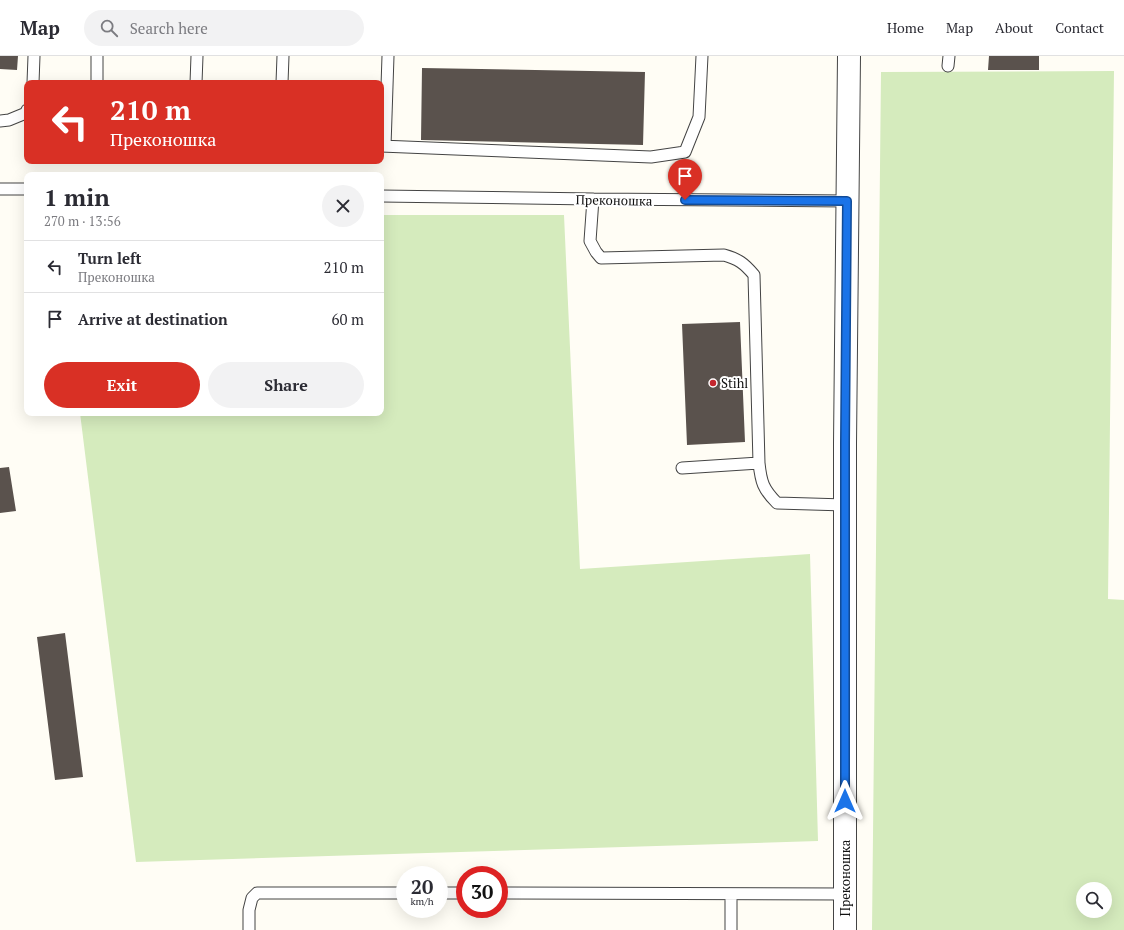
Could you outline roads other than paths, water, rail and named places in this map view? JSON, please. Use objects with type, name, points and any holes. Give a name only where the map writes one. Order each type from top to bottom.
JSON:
[{"type":"street","name":"Преконошка","points":[[845,930],[845,505],[847,201],[850,56]]},
{"type":"lane","points":[[33,80],[34,56]]},
{"type":"lane","points":[[97,56],[97,80]]},
{"type":"lane","points":[[196,80],[197,56]]},
{"type":"lane","points":[[282,80],[283,56]]},
{"type":"lane","points":[[384,128],[388,56]]},
{"type":"lane","points":[[384,146],[651,158],[685,152],[699,117],[702,56]]},
{"type":"lane","points":[[0,121],[9,120],[24,114]]},
{"type":"lane","points":[[0,189],[24,189]]},
{"type":"lane","name":"Преконошка","points":[[384,196],[593,200],[847,201]]},
{"type":"lane","points":[[593,200],[590,241],[596,252],[602,258],[724,255],[735,258],[747,266],[754,275],[758,464],[761,480],[768,494],[777,503],[845,505]]},
{"type":"lane","points":[[682,468],[758,464]]},
{"type":"lane","points":[[249,930],[249,910],[252,898],[257,893],[396,893]]},
{"type":"lane","points":[[508,893],[845,894]]},
{"type":"lane","points":[[731,894],[731,930]]},
{"type":"place","name":"Stihl","points":[[713,383]]}]
